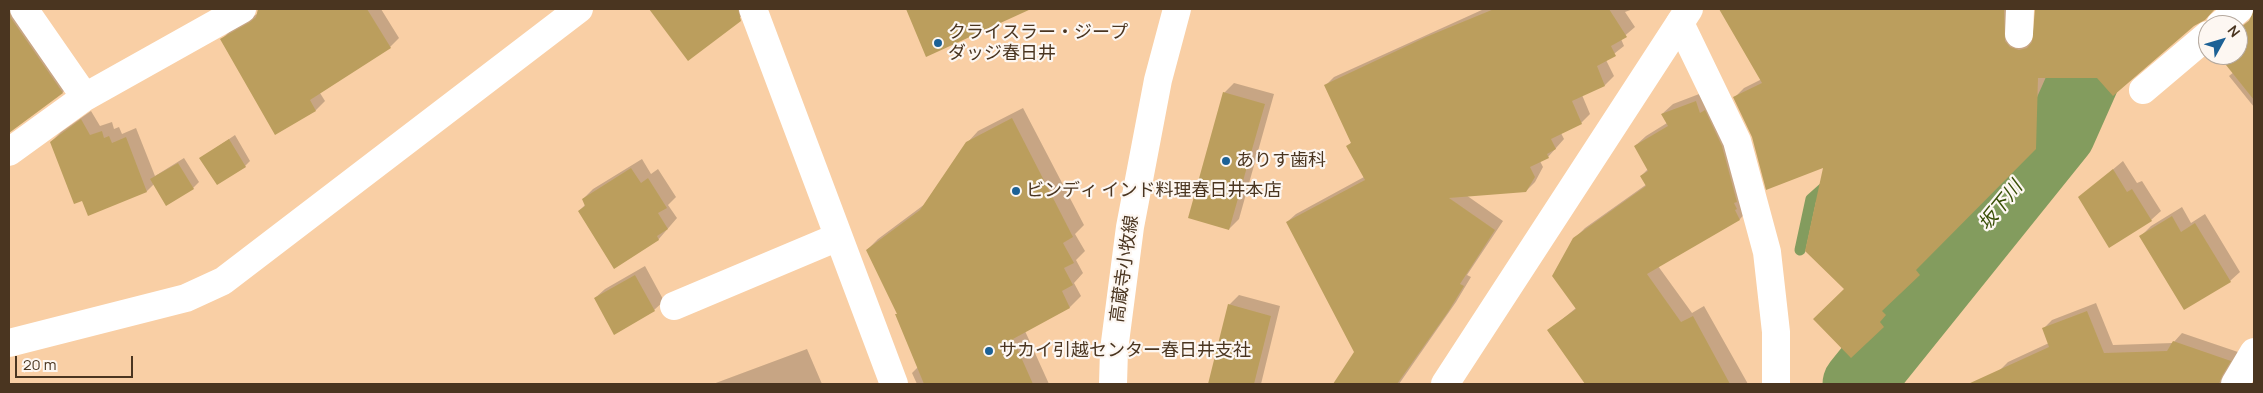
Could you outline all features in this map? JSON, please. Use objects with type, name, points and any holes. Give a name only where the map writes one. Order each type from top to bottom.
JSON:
[{"type":"street","points":[[24,9],[85,97]]},
{"type":"street","points":[[9,152],[85,97],[242,9]]},
{"type":"street","points":[[9,343],[186,298],[223,281],[579,9]]},
{"type":"street","points":[[753,9],[894,384]]},
{"type":"street","name":"高蔵寺小牧線","points":[[1113,384],[1114,350],[1130,227],[1158,80],[1177,9]]},
{"type":"street","points":[[1445,384],[1684,16]]},
{"type":"street","points":[[1684,16],[1737,141],[1768,252],[1776,332],[1776,384]]},
{"type":"street","points":[[2144,90],[2198,44]]},
{"type":"street","points":[[674,306],[838,237]]},
{"type":"street","points":[[2236,384],[2254,352]]},
{"type":"building","points":[[258,9],[367,9],[391,48],[310,100],[316,111],[275,135],[220,39],[250,22],[256,17]]},
{"type":"building","points":[[649,9],[738,9],[741,21],[688,61]]},
{"type":"building","name":"クライスラー・ジープ ダッジ春日井","points":[[906,9],[1031,9],[926,57]]},
{"type":"building","points":[[1494,9],[1609,9],[1627,37],[1611,46],[1616,56],[1597,66],[1605,86],[1572,101],[1582,124],[1551,139],[1556,149],[1547,154],[1549,158],[1530,167],[1535,177],[1526,192],[1449,198],[1495,230],[1460,284],[1464,286],[1448,312],[1397,384],[1333,384],[1354,352],[1286,222],[1365,180],[1346,146],[1351,143],[1324,85],[1426,37]]},
{"type":"building","points":[[1719,9],[2004,9],[2005,41],[2010,47],[2019,50],[2027,48],[2032,42],[2035,9],[2215,9],[2210,15],[2198,15],[2198,24],[2113,96],[2097,78],[2038,78],[2036,149],[1916,270],[1920,275],[1882,311],[1886,315],[1880,322],[1884,327],[1851,358],[1813,319],[1844,289],[1805,251],[1823,168],[1766,190],[1752,137],[1733,97],[1762,83]]},
{"type":"building","points":[[2254,9],[2254,100],[2226,65],[2248,65],[2249,21]]},
{"type":"building","points":[[9,11],[11,18],[63,93],[9,133]]},
{"type":"building","name":"ありす歯科","points":[[1223,92],[1265,104],[1229,230],[1188,218]]},
{"type":"building","points":[[1696,101],[1700,113],[1705,110],[1722,146],[1737,202],[1734,203],[1737,209],[1735,210],[1740,220],[1647,274],[1681,322],[1693,316],[1730,384],[1585,384],[1547,330],[1576,309],[1552,276],[1573,238],[1646,186],[1640,176],[1648,171],[1634,146],[1668,126],[1661,114]]},
{"type":"building","points":[[1012,118],[1073,237],[1063,243],[1074,263],[1064,268],[1073,285],[1062,291],[1070,308],[1013,339],[1033,384],[924,384],[895,314],[897,314],[866,250],[920,210],[966,142]]},
{"type":"building","points":[[81,119],[90,135],[102,131],[104,138],[109,136],[112,143],[126,137],[147,192],[88,216],[82,201],[74,204],[50,142]]},
{"type":"building","points":[[229,139],[246,167],[217,185],[199,158]]},
{"type":"building","points":[[178,163],[194,189],[166,206],[150,179]]},
{"type":"building","points":[[631,168],[641,183],[648,178],[667,208],[658,213],[668,229],[657,236],[659,240],[614,269],[578,211],[585,206],[582,199]]},
{"type":"building","points":[[2113,169],[2127,192],[2132,189],[2152,221],[2109,248],[2078,197]]},
{"type":"building","points":[[2172,216],[2181,232],[2195,223],[2231,282],[2184,310],[2139,236]]},
{"type":"building","points":[[635,275],[655,311],[614,335],[594,298]]},
{"type":"building","points":[[1228,304],[1271,316],[1254,384],[1208,384]]},
{"type":"building","points":[[2087,311],[2104,353],[2167,351],[2173,341],[2231,361],[2219,384],[1968,384],[2049,347],[2042,328]]},
{"type":"waterway","name":"坂下川","points":[[1858,384],[2060,133],[2115,9]]},
{"type":"waterway","points":[[1800,250],[1811,199],[1829,183]]},
{"type":"place","name":"クライスラー・ジープ ダッジ春日井","points":[[938,43]]},
{"type":"place","name":"ありす歯科","points":[[1226,161]]},
{"type":"place","name":"ビンディ インド料理春日井本店","points":[[1016,191]]},
{"type":"place","name":"サカイ引越センター春日井支社","points":[[989,351]]}]
